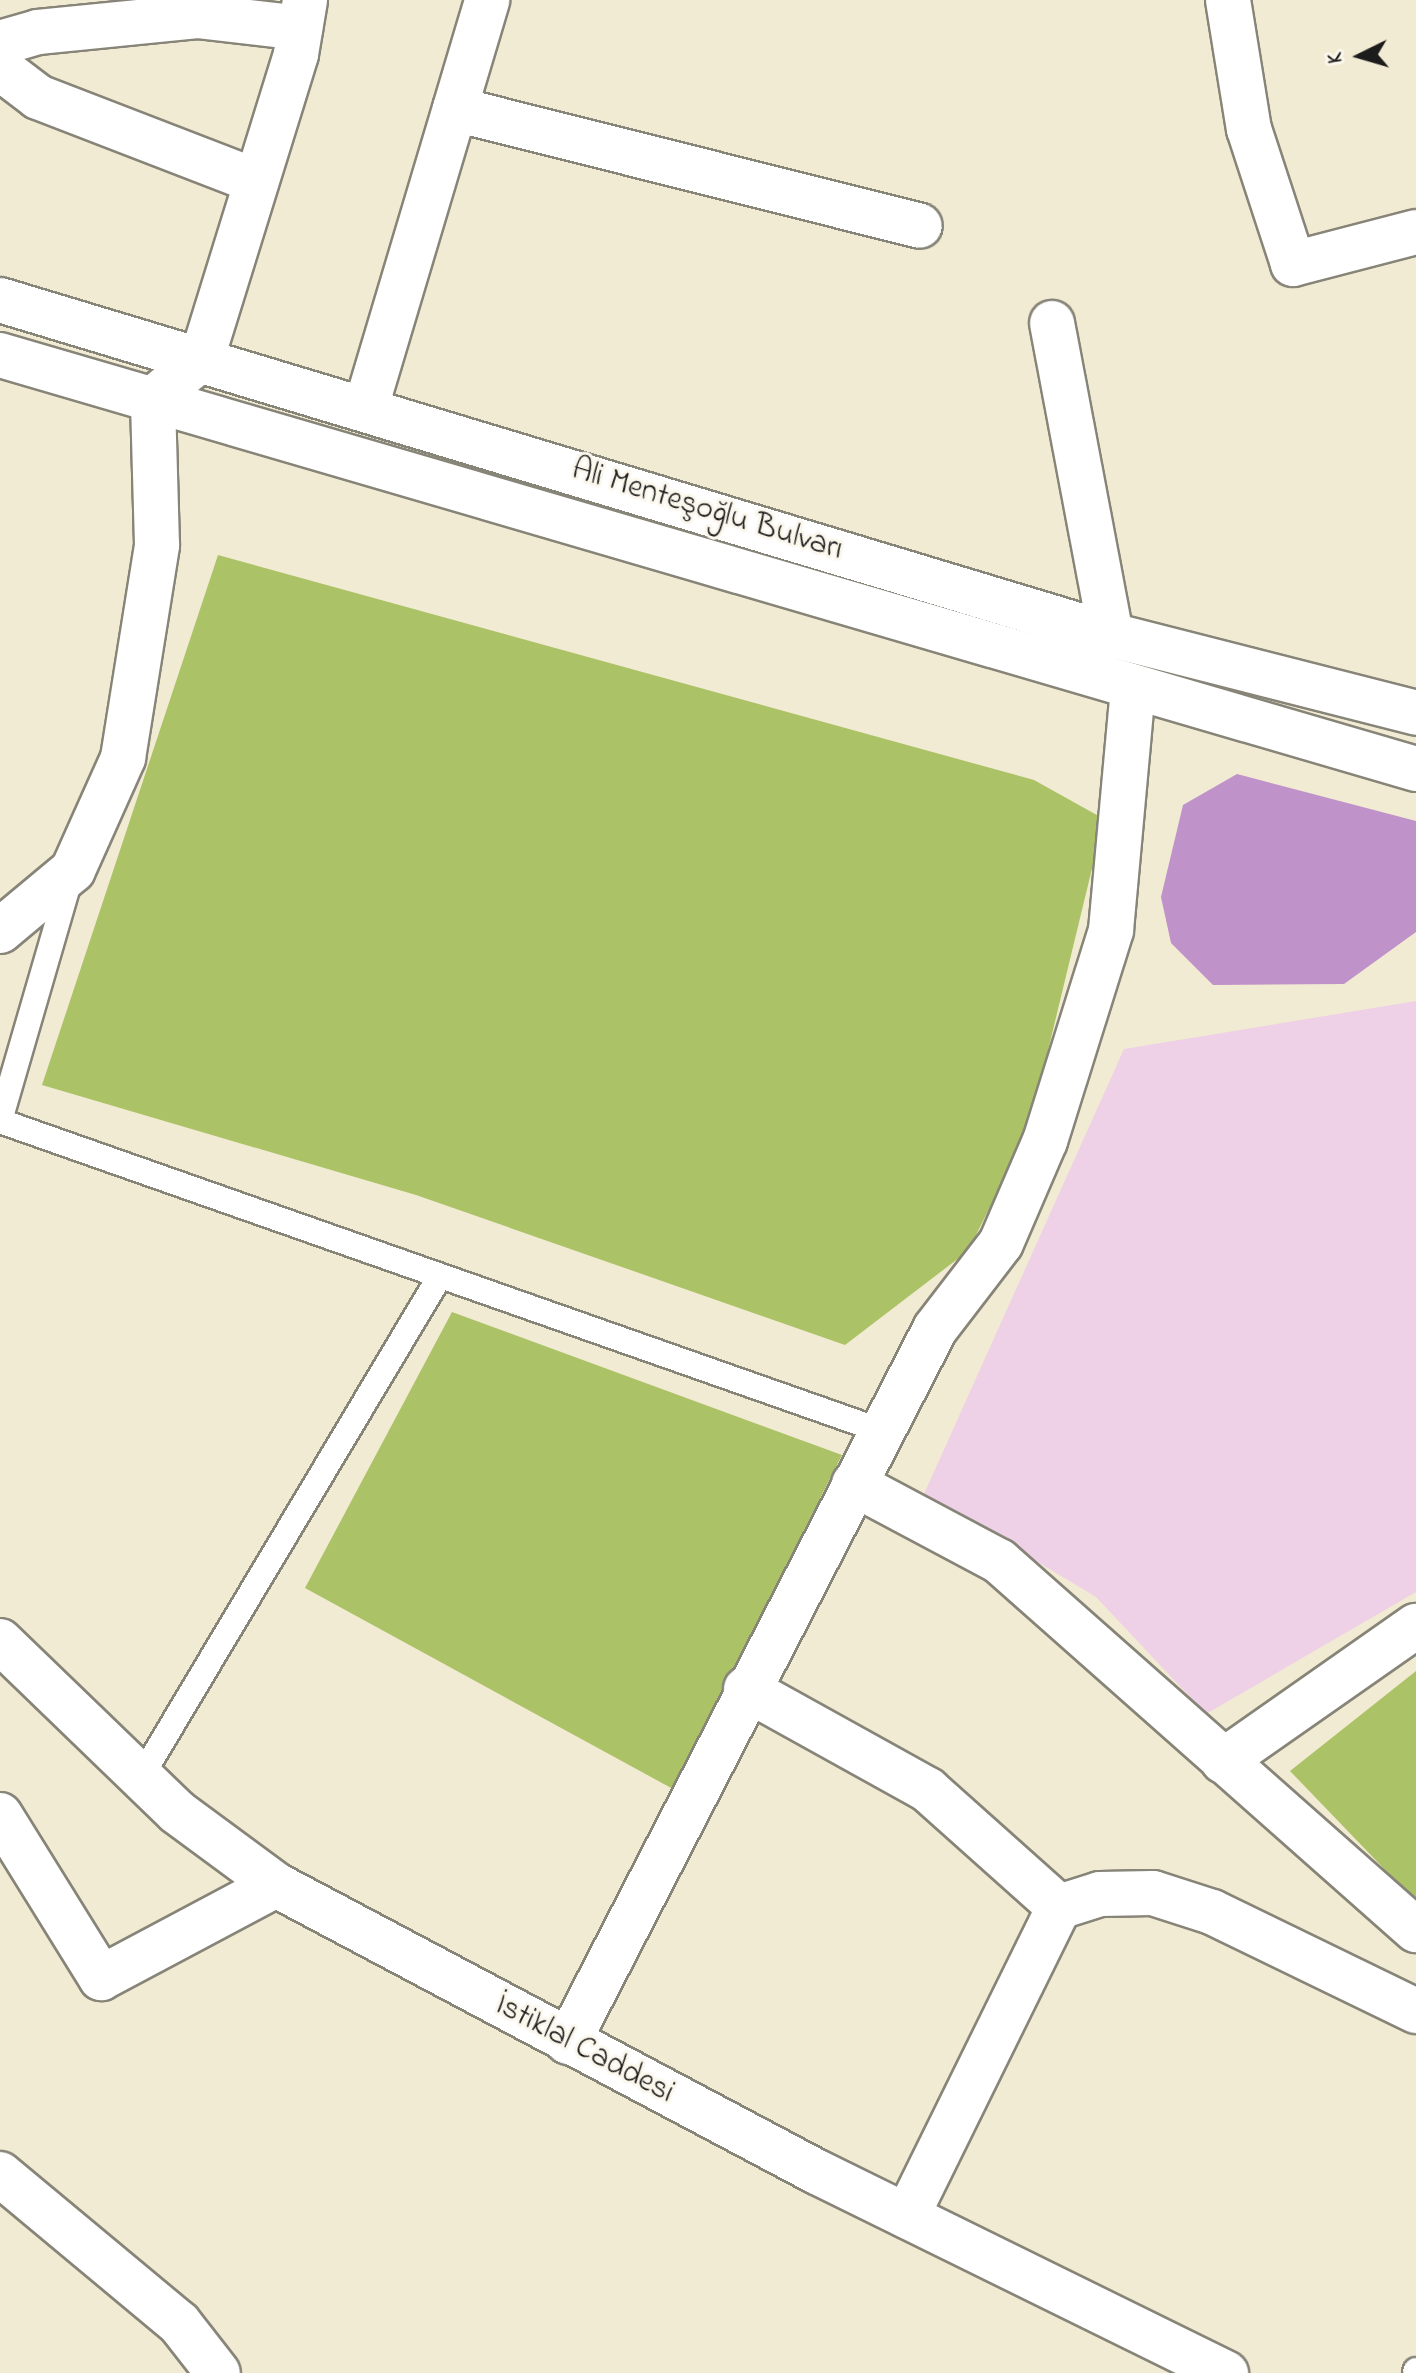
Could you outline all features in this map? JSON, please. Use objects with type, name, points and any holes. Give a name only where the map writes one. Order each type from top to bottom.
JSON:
[{"type":"street","points":[[366,407],[487,0]]},
{"type":"street","points":[[1228,0],[1249,129],[1293,264],[1416,232]]},
{"type":"street","points":[[0,43],[38,32],[197,16],[302,14],[256,181],[202,358],[153,399],[157,545],[123,758],[73,870],[0,931]]},
{"type":"street","points":[[0,68],[38,97],[256,181]]},
{"type":"street","points":[[455,109],[920,226]]},
{"type":"street","name":"Ali Menteşoğlu Bulvarı","points":[[0,300],[366,407],[1111,635],[1416,713]]},
{"type":"street","points":[[1052,323],[1111,635]]},
{"type":"street","name":"Ali Menteşoğlu Bulvarı","points":[[0,355],[1133,690],[1416,769]]},
{"type":"street","points":[[568,2042],[746,1689],[935,1329],[1001,1243],[1045,1141],[1111,930],[1133,690]]},
{"type":"street","points":[[854,1484],[999,1561],[1416,1930]]},
{"type":"street","points":[[1223,1761],[1416,1626]]},
{"type":"street","name":"İstiklal Caddesi","points":[[0,1641],[141,1777],[276,1885],[568,2042],[1221,2372]]},
{"type":"street","points":[[746,1689],[928,1790],[1059,1907]]},
{"type":"street","points":[[0,1815],[101,1978],[276,1885]]},
{"type":"street","points":[[907,2216],[1059,1907],[1100,1894],[1153,1893],[1212,1912],[1416,2011]]},
{"type":"street","points":[[0,2174],[179,2323],[218,2373]]},
{"type":"lane","points":[[73,870],[10,1050],[0,1121],[882,1431]]},
{"type":"lane","points":[[141,1777],[440,1276]]},
{"type":"shaded area","points":[[1416,1001],[1416,1592],[1206,1714],[1096,1597],[924,1494],[1124,1049]]},
{"type":"green space","points":[[218,555],[1034,780],[1104,819],[1029,1129],[968,1251],[845,1345],[416,1195],[42,1085]]},
{"type":"green space","points":[[452,1312],[842,1455],[673,1789],[305,1588]]},
{"type":"green space","points":[[1416,1671],[1416,1902],[1290,1771]]},
{"type":"building","points":[[1237,774],[1416,821],[1416,932],[1344,984],[1213,985],[1171,943],[1161,897],[1183,805]]}]
